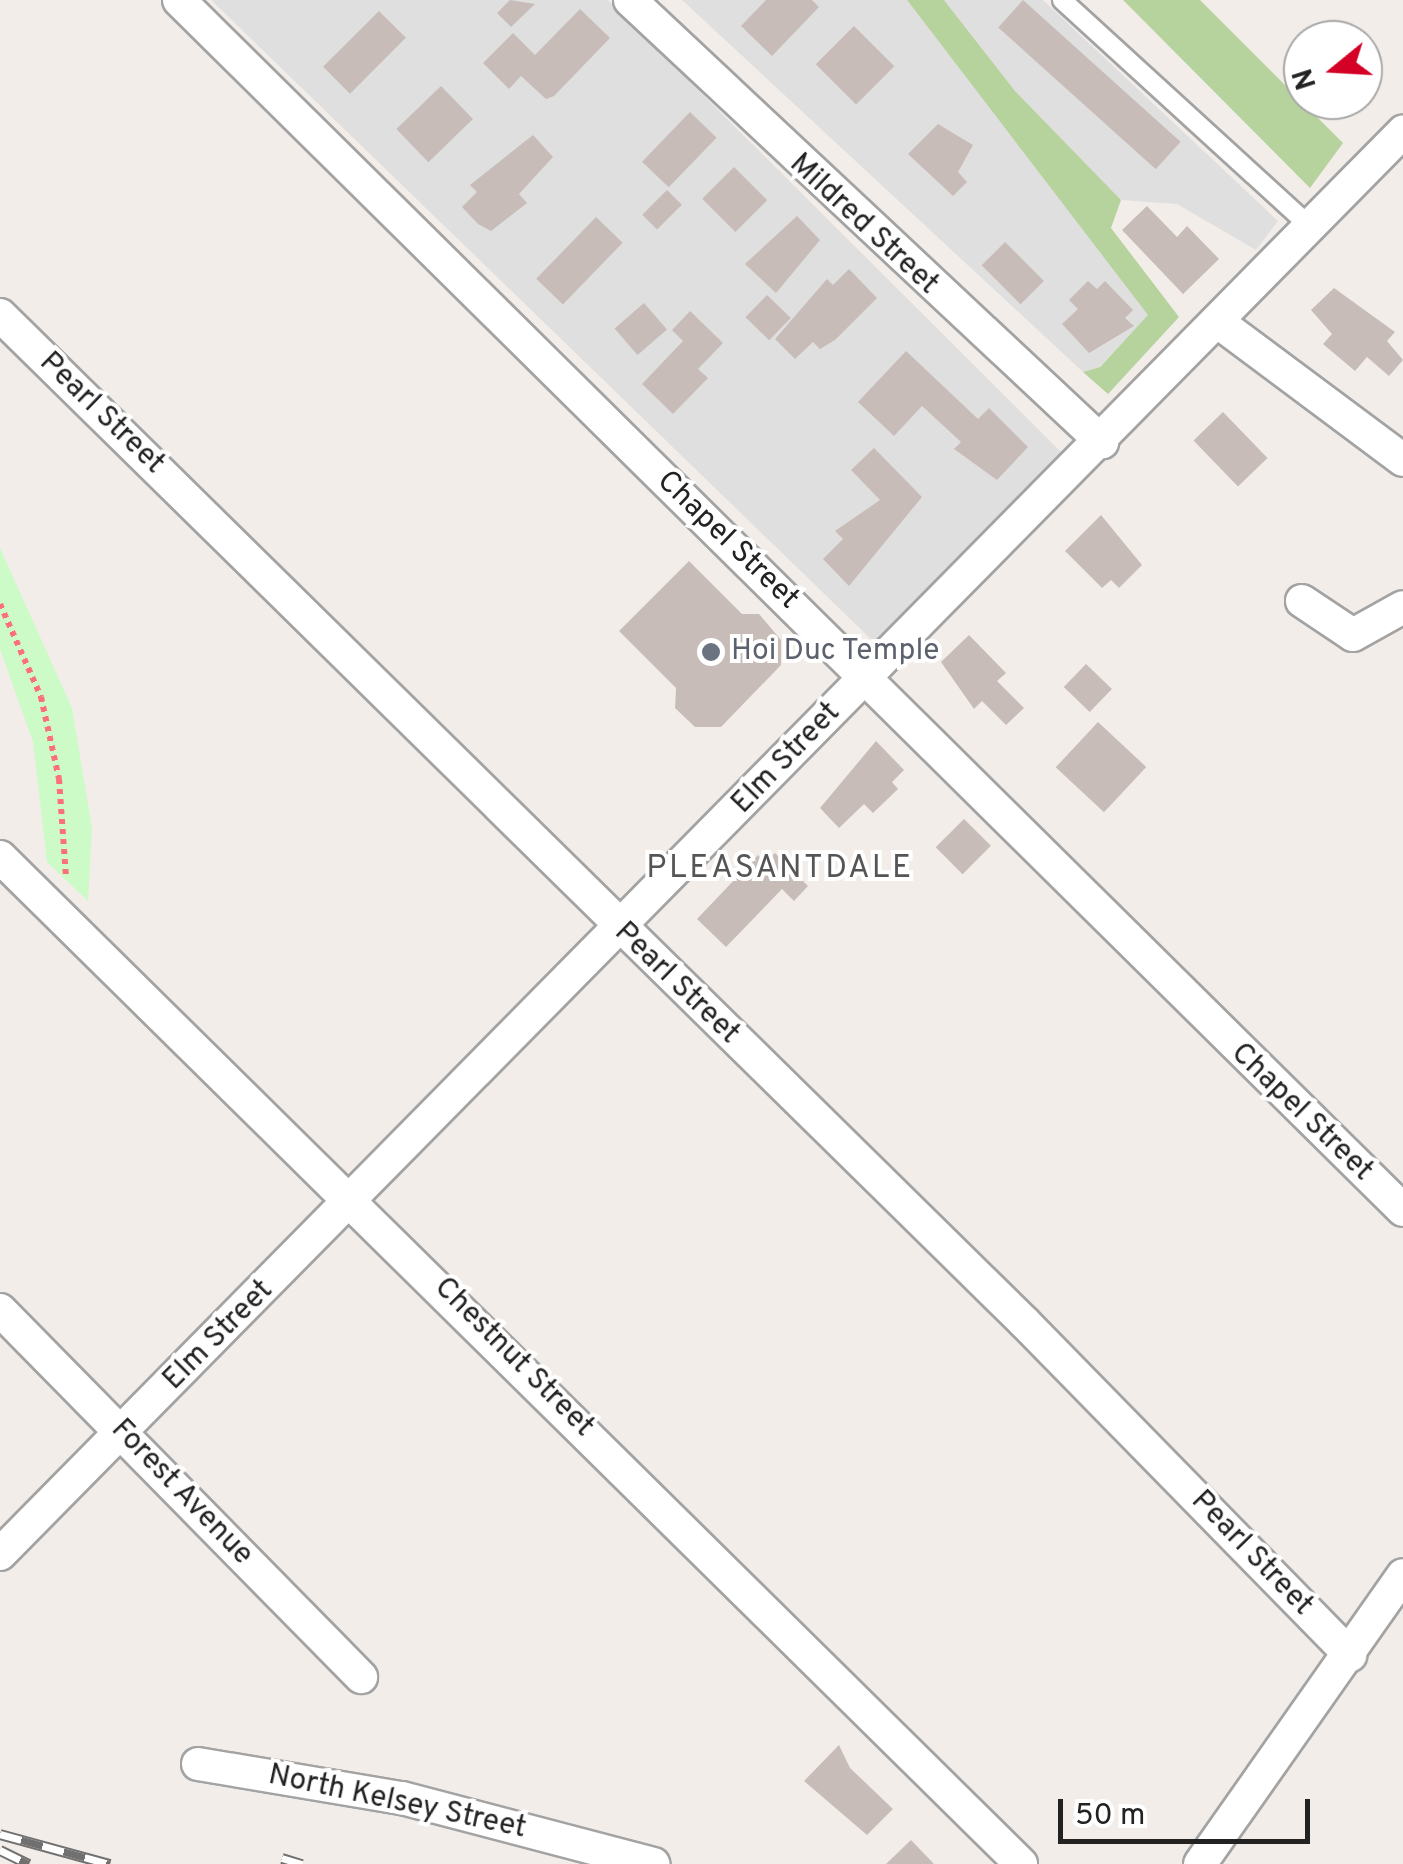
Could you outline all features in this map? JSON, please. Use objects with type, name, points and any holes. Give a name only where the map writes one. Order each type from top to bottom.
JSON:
[{"type":"street","name":"Chapel Street","points":[[178,0],[867,676],[1403,1210]]},
{"type":"street","name":"Mildred Street","points":[[630,0],[1102,442]]},
{"type":"street","name":"Elm Street","points":[[0,1554],[621,931],[1403,132]]},
{"type":"street","name":"Pearl Street","points":[[0,315],[621,931],[1025,1322],[1350,1655]]},
{"type":"street","points":[[1218,322],[1403,460]]},
{"type":"street","points":[[1302,602],[1353,635],[1403,607]]},
{"type":"street","name":"Chestnut Street","points":[[0,857],[1021,1864]]},
{"type":"street","name":"Forest Avenue","points":[[0,1310],[360,1677]]},
{"type":"street","points":[[1200,1864],[1403,1575]]},
{"type":"street","name":"North Kelsey Street","points":[[198,1764],[402,1798],[653,1864]]},
{"type":"lane","points":[[1062,0],[1311,227]]},
{"type":"path","points":[[0,604],[41,697],[59,779],[66,923]]},
{"type":"shaded area","points":[[211,0],[608,0],[1065,456],[875,643]]},
{"type":"shaded area","points":[[682,0],[907,0],[1149,315],[1099,367],[1083,372]]},
{"type":"shaded area","points":[[944,0],[1043,0],[1278,221],[1256,250],[1177,204],[1121,200],[1015,91]]},
{"type":"green space","points":[[907,0],[944,0],[1015,91],[1121,200],[1111,228],[1179,317],[1108,394],[1083,372],[1100,367],[1148,315]]},
{"type":"green space","points":[[1123,0],[1200,0],[1283,83],[1283,120],[1320,120],[1343,143],[1310,188]]},
{"type":"green space","points":[[0,548],[72,708],[92,828],[88,901],[47,862],[33,742],[0,649]]},
{"type":"building","points":[[510,0],[535,4],[511,27],[497,13]]},
{"type":"building","points":[[766,0],[812,0],[819,7],[772,56],[741,26]]},
{"type":"building","points":[[1023,0],[1181,142],[1156,169],[998,27]]},
{"type":"building","points":[[580,9],[610,38],[554,96],[546,99],[521,76],[509,89],[483,63],[513,33],[535,55]]},
{"type":"building","points":[[379,11],[406,38],[350,94],[323,67]]},
{"type":"building","points":[[854,26],[894,66],[856,104],[816,64]]},
{"type":"building","points":[[441,86],[473,119],[428,162],[396,129]]},
{"type":"building","points":[[690,112],[717,138],[669,187],[642,162]]},
{"type":"building","points":[[938,124],[973,145],[958,172],[967,182],[953,196],[908,154]]},
{"type":"building","points":[[533,135],[553,157],[519,194],[527,203],[491,231],[462,207],[477,192],[470,185]]},
{"type":"building","points":[[734,167],[767,200],[735,232],[702,199]]},
{"type":"building","points":[[667,190],[682,205],[657,230],[642,215]]},
{"type":"building","points":[[1147,206],[1177,237],[1187,226],[1219,259],[1183,294],[1122,230]]},
{"type":"building","points":[[797,216],[820,240],[776,293],[745,264]]},
{"type":"building","points":[[596,217],[623,243],[563,305],[536,279]]},
{"type":"building","points":[[1005,242],[1044,281],[1021,304],[982,265]]},
{"type":"building","points":[[849,269],[877,298],[835,340],[820,349],[813,342],[795,359],[775,339],[827,279],[833,285]]},
{"type":"building","points":[[1088,281],[1097,289],[1105,281],[1133,310],[1125,318],[1134,326],[1089,353],[1062,324],[1078,309],[1069,300]]},
{"type":"building","points":[[1334,288],[1395,332],[1387,341],[1403,360],[1389,376],[1367,357],[1355,371],[1323,344],[1332,334],[1311,310]]},
{"type":"building","points":[[767,295],[791,318],[769,340],[745,317]]},
{"type":"building","points":[[644,303],[667,329],[638,355],[615,329]]},
{"type":"building","points":[[690,311],[723,343],[698,369],[708,378],[673,414],[642,384],[683,341],[672,330]]},
{"type":"building","points":[[906,351],[978,419],[989,408],[1028,447],[997,480],[954,449],[961,442],[922,406],[894,436],[858,402]]},
{"type":"building","points":[[1223,412],[1267,458],[1238,487],[1194,440]]},
{"type":"building","points":[[874,448],[922,497],[849,586],[823,559],[843,539],[835,531],[880,500],[851,470]]},
{"type":"building","points":[[1101,515],[1142,565],[1119,588],[1111,580],[1102,588],[1065,551]]},
{"type":"building","name":"Hoi Duc Temple","points":[[689,561],[742,614],[759,614],[781,640],[781,665],[721,727],[695,727],[675,708],[676,688],[619,631]]},
{"type":"building","points":[[969,635],[1006,673],[997,681],[1024,708],[1006,725],[982,701],[974,709],[941,662]]},
{"type":"building","points":[[1086,664],[1112,689],[1090,712],[1064,687]]},
{"type":"building","points":[[1098,722],[1146,767],[1104,812],[1056,767]]},
{"type":"building","points":[[876,741],[904,770],[892,782],[898,789],[873,813],[864,804],[839,828],[820,808]]},
{"type":"building","points":[[964,819],[991,846],[963,874],[936,847]]},
{"type":"building","points":[[775,853],[808,886],[794,901],[782,889],[726,947],[697,919],[758,855],[765,863]]},
{"type":"building","points":[[839,1745],[850,1768],[893,1809],[867,1835],[804,1781]]},
{"type":"building","points":[[911,1840],[934,1864],[886,1864]]},
{"type":"railway","points":[[0,1834],[110,1864]]},
{"type":"railway","points":[[0,1850],[29,1864]]},
{"type":"railway","points":[[282,1858],[302,1864]]},
{"type":"place","name":"Hoi Duc Temple","points":[[711,652]]},
{"type":"district","name":"PLEASANTDALE","points":[[780,869]]}]
